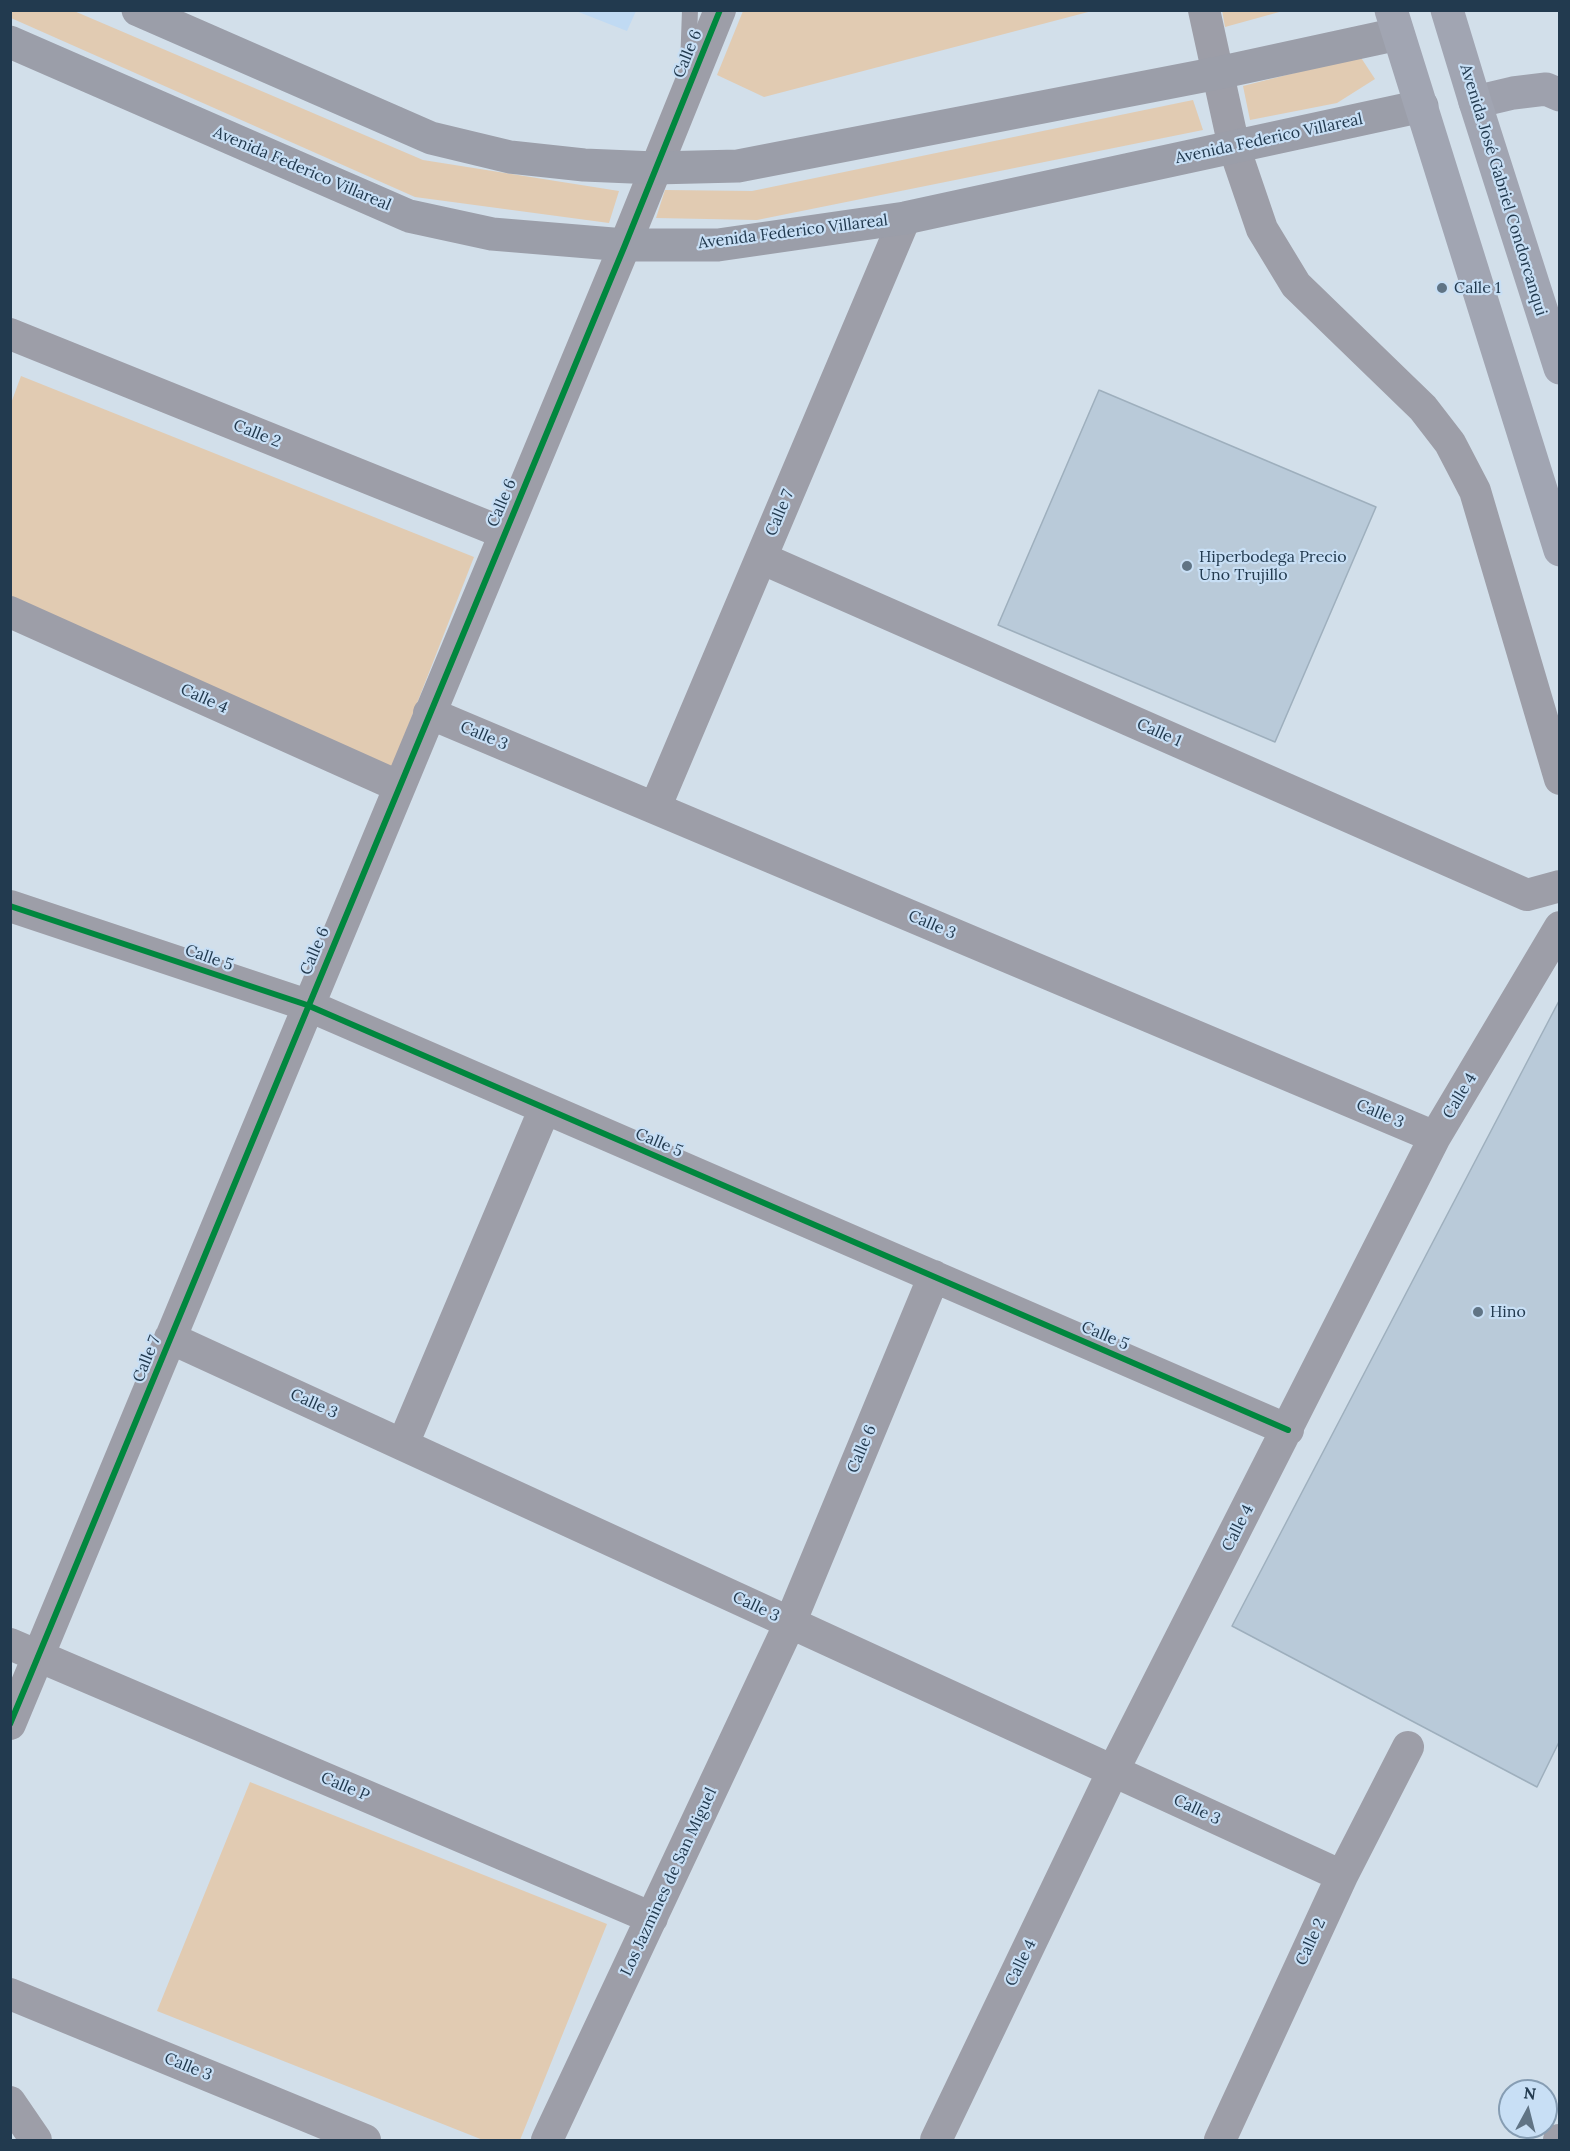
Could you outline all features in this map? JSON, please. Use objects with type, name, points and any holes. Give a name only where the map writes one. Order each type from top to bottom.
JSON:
[{"type":"highway","name":"Avenida José Gabriel Condorcanqui","points":[[1448,10],[1474,102],[1560,368]]},
{"type":"highway","points":[[1395,22],[1560,550]]},
{"type":"main road","points":[[138,10],[431,138],[510,157],[584,165],[655,168],[738,166],[1218,73],[1395,22]]},
{"type":"main road","name":"Avenida Federico Villareal","points":[[10,42],[409,216],[492,234],[625,245],[718,245],[904,218],[1422,106]]},
{"type":"main road","points":[[1474,102],[1513,93],[1546,89],[1560,95]]},
{"type":"street","name":"Calle 6","points":[[307,1005],[625,245],[720,10]]},
{"type":"street","points":[[1204,10],[1234,147],[1262,229],[1296,285],[1423,408],[1450,443],[1475,491],[1560,779]]},
{"type":"street","name":"Calle 7","points":[[655,808],[904,218]]},
{"type":"street","name":"Calle 2","points":[[10,334],[504,533]]},
{"type":"street","name":"Calle 1","points":[[761,558],[1527,895],[1560,886]]},
{"type":"street","name":"Calle 4","points":[[10,612],[398,786]]},
{"type":"street","name":"Calle 3","points":[[429,713],[1435,1137]]},
{"type":"street","name":"Calle 5","points":[[10,906],[307,1005],[1288,1430]]},
{"type":"street","name":"Calle 4","points":[[936,2140],[1113,1771],[1435,1137],[1560,927]]},
{"type":"street","name":"Calle 7","points":[[10,1724],[25,1650],[170,1338],[307,1005]]},
{"type":"street","points":[[403,1444],[545,1108]]},
{"type":"street","name":"Calle 6","points":[[790,1623],[934,1276]]},
{"type":"street","name":"Calle 3","points":[[170,1338],[1342,1876]]},
{"type":"street","name":"Los Jazmines de San Miguel","points":[[547,2140],[790,1623]]},
{"type":"street","name":"Calle P","points":[[25,1650],[652,1918]]},
{"type":"street","name":"Calle 2","points":[[1220,2140],[1342,1876],[1408,1747]]},
{"type":"street","name":"Calle 3","points":[[10,1994],[364,2140]]},
{"type":"street","points":[[10,2102],[36,2140]]},
{"type":"lane","points":[[688,89],[690,10]]},
{"type":"shaded area","points":[[11,10],[74,11],[423,160],[619,191],[609,223],[415,197],[11,18]]},
{"type":"shaded area","points":[[636,10],[627,31],[576,11]]},
{"type":"shaded area","points":[[743,10],[1092,11],[764,97],[717,75]]},
{"type":"shaded area","points":[[1222,10],[1283,10],[1283,11],[1225,27]]},
{"type":"shaded area","points":[[1354,47],[1375,79],[1337,103],[1250,120],[1243,86],[1322,66]]},
{"type":"shaded area","points":[[1193,100],[1203,130],[757,220],[656,218],[665,190],[752,191]]},
{"type":"shaded area","points":[[21,376],[474,557],[391,770],[11,604],[10,406]]},
{"type":"shaded area","points":[[250,1782],[607,1924],[520,2140],[483,2140],[157,2011]]},
{"type":"building","name":"Hiperbodega Precio Uno Trujillo","points":[[1099,390],[1376,507],[1275,742],[998,625]]},
{"type":"building","name":"Hino","points":[[1560,999],[1560,1740],[1537,1787],[1232,1626]]},
{"type":"cycle path","points":[[10,1724],[625,245],[720,10]]},
{"type":"cycle path","points":[[10,906],[307,1005],[1288,1430]]},
{"type":"place","name":"Calle 1","points":[[1442,288]]},
{"type":"place","name":"Hiperbodega Precio Uno Trujillo","points":[[1187,566]]},
{"type":"place","name":"Hino","points":[[1478,1312]]}]
